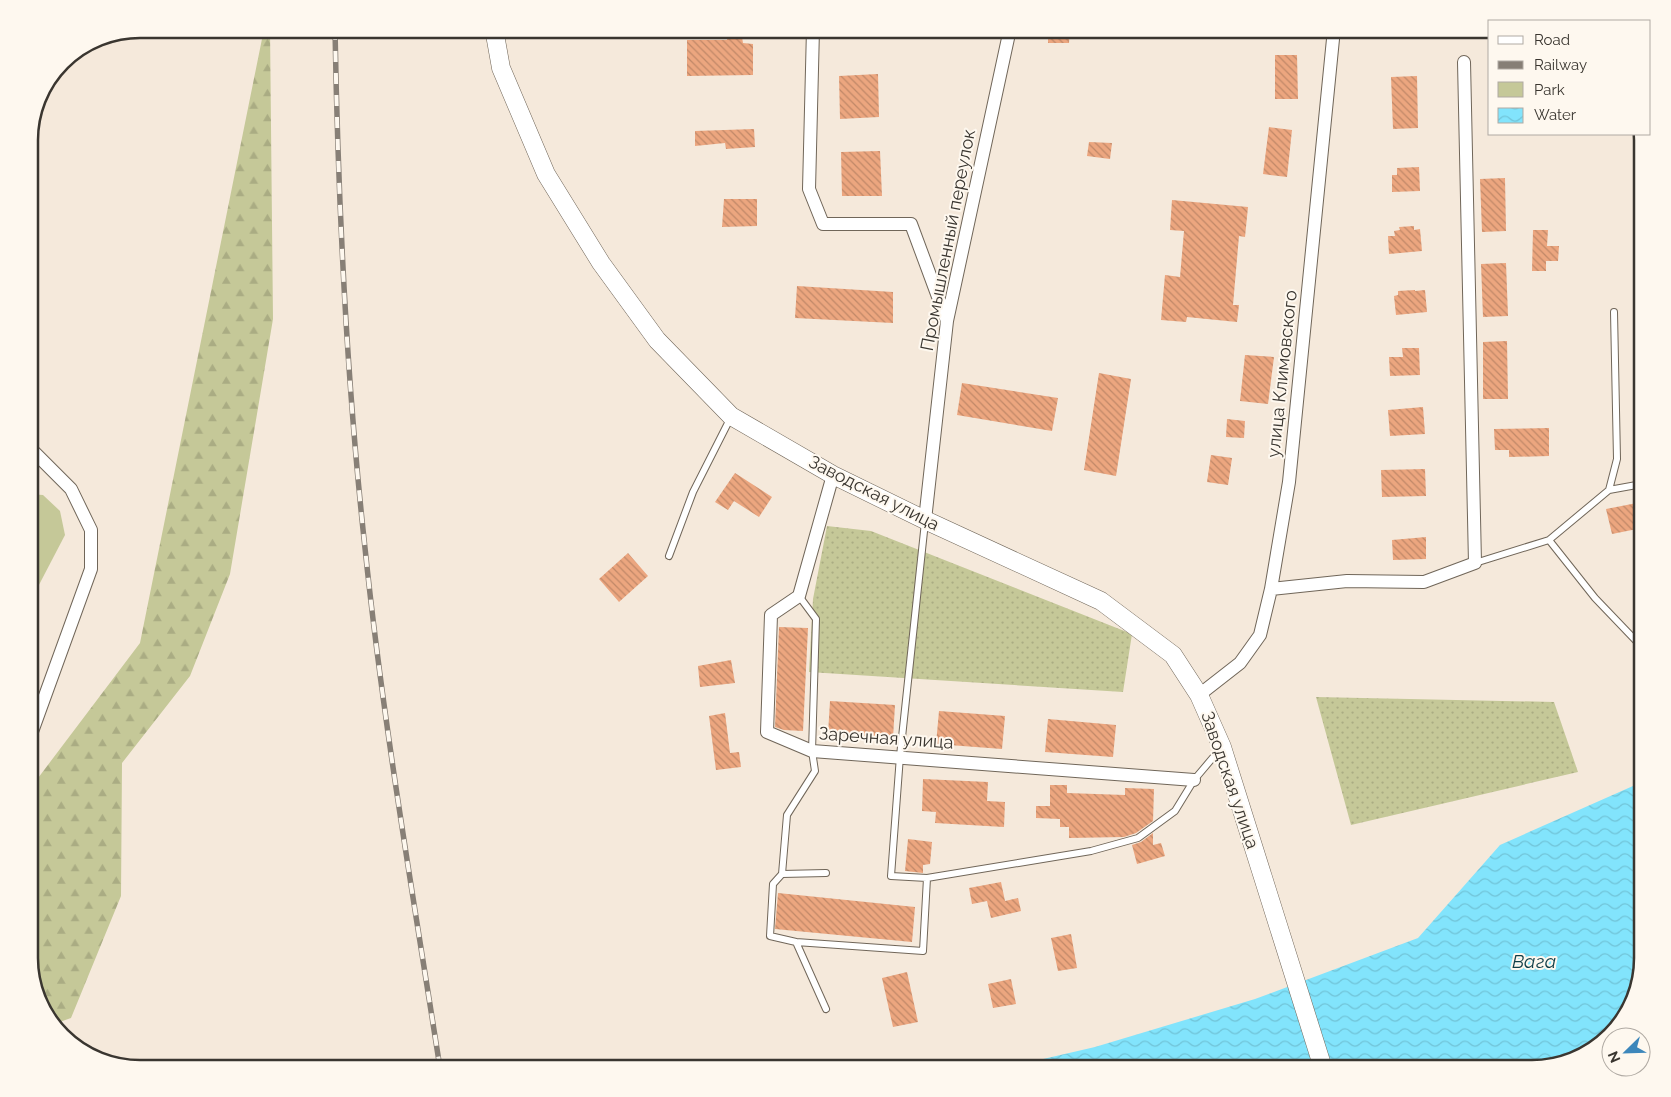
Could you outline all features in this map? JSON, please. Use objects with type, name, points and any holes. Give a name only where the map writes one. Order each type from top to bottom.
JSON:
[{"type":"main road","name":"Заводская улица","points":[[496,38],[501,68],[551,182],[600,262],[657,340],[731,416],[833,475],[925,520],[1101,601],[1173,655],[1199,695],[1222,747],[1321,1060]]},
{"type":"street","points":[[813,38],[808,189],[823,224],[910,224],[947,321]]},
{"type":"street","name":"Промышленный переулок","points":[[925,520],[947,321],[1008,38]]},
{"type":"street","name":"улица Климовского","points":[[1199,695],[1240,663],[1260,635],[1271,589],[1289,482],[1333,38]]},
{"type":"street","points":[[1271,589],[1347,581],[1424,582],[1474,563],[1464,62]]},
{"type":"street","points":[[38,456],[71,489],[91,530],[92,569],[38,716]]},
{"type":"street","points":[[799,596],[833,475]]},
{"type":"street","name":"Заречная улица","points":[[799,596],[771,615],[767,732],[812,751],[900,756],[1194,780]]},
{"type":"lane","points":[[1609,490],[1617,459],[1614,312]]},
{"type":"lane","points":[[669,556],[694,492],[731,416]]},
{"type":"lane","points":[[1474,563],[1550,540],[1609,490],[1634,485]]},
{"type":"lane","points":[[925,520],[900,756],[891,876],[927,878],[1091,851],[1138,838],[1175,811],[1194,780],[1222,747]]},
{"type":"lane","points":[[1550,540],[1594,598],[1634,639]]},
{"type":"lane","points":[[799,596],[816,619],[812,751],[815,771],[787,816],[782,874],[773,884],[770,936],[796,942],[923,951],[927,878]]},
{"type":"lane","points":[[782,874],[826,873]]},
{"type":"lane","points":[[796,942],[826,1009]]},
{"type":"green space","points":[[262,38],[270,38],[273,319],[230,574],[190,676],[122,763],[121,896],[71,1018],[60,1022],[45,996],[38,971],[38,778],[140,643]]},
{"type":"green space","points":[[38,495],[43,495],[60,511],[65,535],[38,587]]},
{"type":"green space","points":[[827,526],[871,531],[1132,634],[1123,692],[809,672],[813,599]]},
{"type":"green space","points":[[1316,697],[1554,702],[1578,772],[1351,825]]},
{"type":"water","name":"Вага","points":[[1634,786],[1634,957],[1630,984],[1623,1003],[1606,1027],[1601,1027],[1601,1032],[1570,1052],[1545,1059],[1531,1060],[1039,1060],[1095,1047],[1255,999],[1418,938],[1500,845]]},
{"type":"building","points":[[727,38],[742,38],[743,43],[753,44],[753,75],[687,76],[687,40],[727,40]]},
{"type":"building","points":[[1048,38],[1069,38],[1069,43],[1048,43]]},
{"type":"building","points":[[1275,55],[1297,55],[1298,99],[1275,99]]},
{"type":"building","points":[[878,74],[879,117],[840,119],[839,76]]},
{"type":"building","points":[[1417,76],[1418,128],[1393,129],[1391,77]]},
{"type":"building","points":[[1269,127],[1292,130],[1287,177],[1263,174]]},
{"type":"building","points":[[754,129],[755,147],[726,149],[725,143],[695,146],[695,131]]},
{"type":"building","points":[[1089,142],[1112,143],[1110,159],[1087,156]]},
{"type":"building","points":[[880,151],[882,196],[842,196],[841,152]]},
{"type":"building","points":[[1419,167],[1420,191],[1392,192],[1392,175],[1397,175],[1397,168]]},
{"type":"building","points":[[1505,178],[1506,231],[1482,232],[1480,179]]},
{"type":"building","points":[[724,199],[757,199],[757,226],[722,227]]},
{"type":"building","points":[[1172,200],[1248,207],[1245,237],[1239,236],[1233,305],[1239,305],[1237,322],[1187,317],[1186,322],[1161,320],[1165,275],[1180,277],[1184,231],[1170,230]]},
{"type":"building","points":[[1414,226],[1414,230],[1420,229],[1422,251],[1389,254],[1388,236],[1395,236],[1394,231],[1400,230],[1399,227]]},
{"type":"building","points":[[1533,230],[1548,230],[1547,246],[1559,246],[1558,261],[1546,261],[1546,271],[1532,271]]},
{"type":"building","points":[[1506,263],[1508,316],[1483,317],[1481,264]]},
{"type":"building","points":[[797,286],[893,292],[893,323],[795,318]]},
{"type":"building","points":[[1425,290],[1427,312],[1396,315],[1394,296],[1398,295],[1398,291]]},
{"type":"building","points":[[1507,341],[1508,399],[1483,399],[1483,342]]},
{"type":"building","points":[[1402,348],[1419,348],[1420,375],[1390,376],[1389,357],[1403,357]]},
{"type":"building","points":[[1245,355],[1274,357],[1268,404],[1240,401]]},
{"type":"building","points":[[1099,373],[1131,379],[1116,476],[1084,470]]},
{"type":"building","points":[[962,383],[1058,398],[1052,431],[957,415]]},
{"type":"building","points":[[1423,407],[1425,434],[1390,436],[1388,410]]},
{"type":"building","points":[[1227,419],[1245,421],[1244,438],[1226,437]]},
{"type":"building","points":[[1549,428],[1549,456],[1509,457],[1509,450],[1495,450],[1494,429]]},
{"type":"building","points":[[1211,455],[1232,458],[1228,485],[1207,482]]},
{"type":"building","points":[[1425,469],[1426,496],[1382,497],[1381,470]]},
{"type":"building","points":[[735,473],[772,497],[759,517],[734,501],[728,510],[715,502]]},
{"type":"building","points":[[1634,504],[1634,530],[1612,534],[1606,509]]},
{"type":"building","points":[[1426,537],[1426,559],[1393,560],[1392,540]]},
{"type":"building","points":[[628,553],[648,576],[619,602],[599,579]]},
{"type":"building","points":[[779,627],[808,628],[803,731],[784,730],[775,727]]},
{"type":"building","points":[[731,660],[735,683],[700,687],[698,666]]},
{"type":"building","points":[[830,701],[895,705],[893,738],[828,734]]},
{"type":"building","points":[[939,711],[1005,716],[1002,749],[936,744]]},
{"type":"building","points":[[725,713],[730,753],[739,752],[741,767],[716,770],[709,716]]},
{"type":"building","points":[[1048,719],[1116,725],[1113,757],[1045,752]]},
{"type":"building","points":[[923,779],[988,782],[987,801],[1005,802],[1004,827],[935,823],[936,812],[922,811]]},
{"type":"building","points":[[1050,785],[1067,785],[1067,793],[1125,795],[1125,788],[1154,789],[1153,821],[1136,833],[1124,837],[1069,838],[1069,827],[1060,827],[1060,819],[1036,818],[1036,806],[1050,806]]},
{"type":"building","points":[[1153,833],[1153,845],[1161,843],[1165,856],[1137,864],[1132,845],[1141,842]]},
{"type":"building","points":[[908,839],[932,842],[930,864],[923,865],[923,873],[905,871]]},
{"type":"building","points":[[1001,882],[1005,901],[1018,898],[1021,911],[991,918],[987,901],[972,904],[969,888]]},
{"type":"building","points":[[778,893],[915,907],[912,942],[775,929]]},
{"type":"building","points":[[1071,934],[1077,968],[1058,971],[1051,938]]},
{"type":"building","points":[[907,972],[918,1022],[893,1027],[882,978]]},
{"type":"building","points":[[1011,979],[1016,1004],[993,1008],[988,984]]},
{"type":"railway","points":[[335,38],[344,288],[358,483],[372,613],[390,743],[439,1060]]}]
